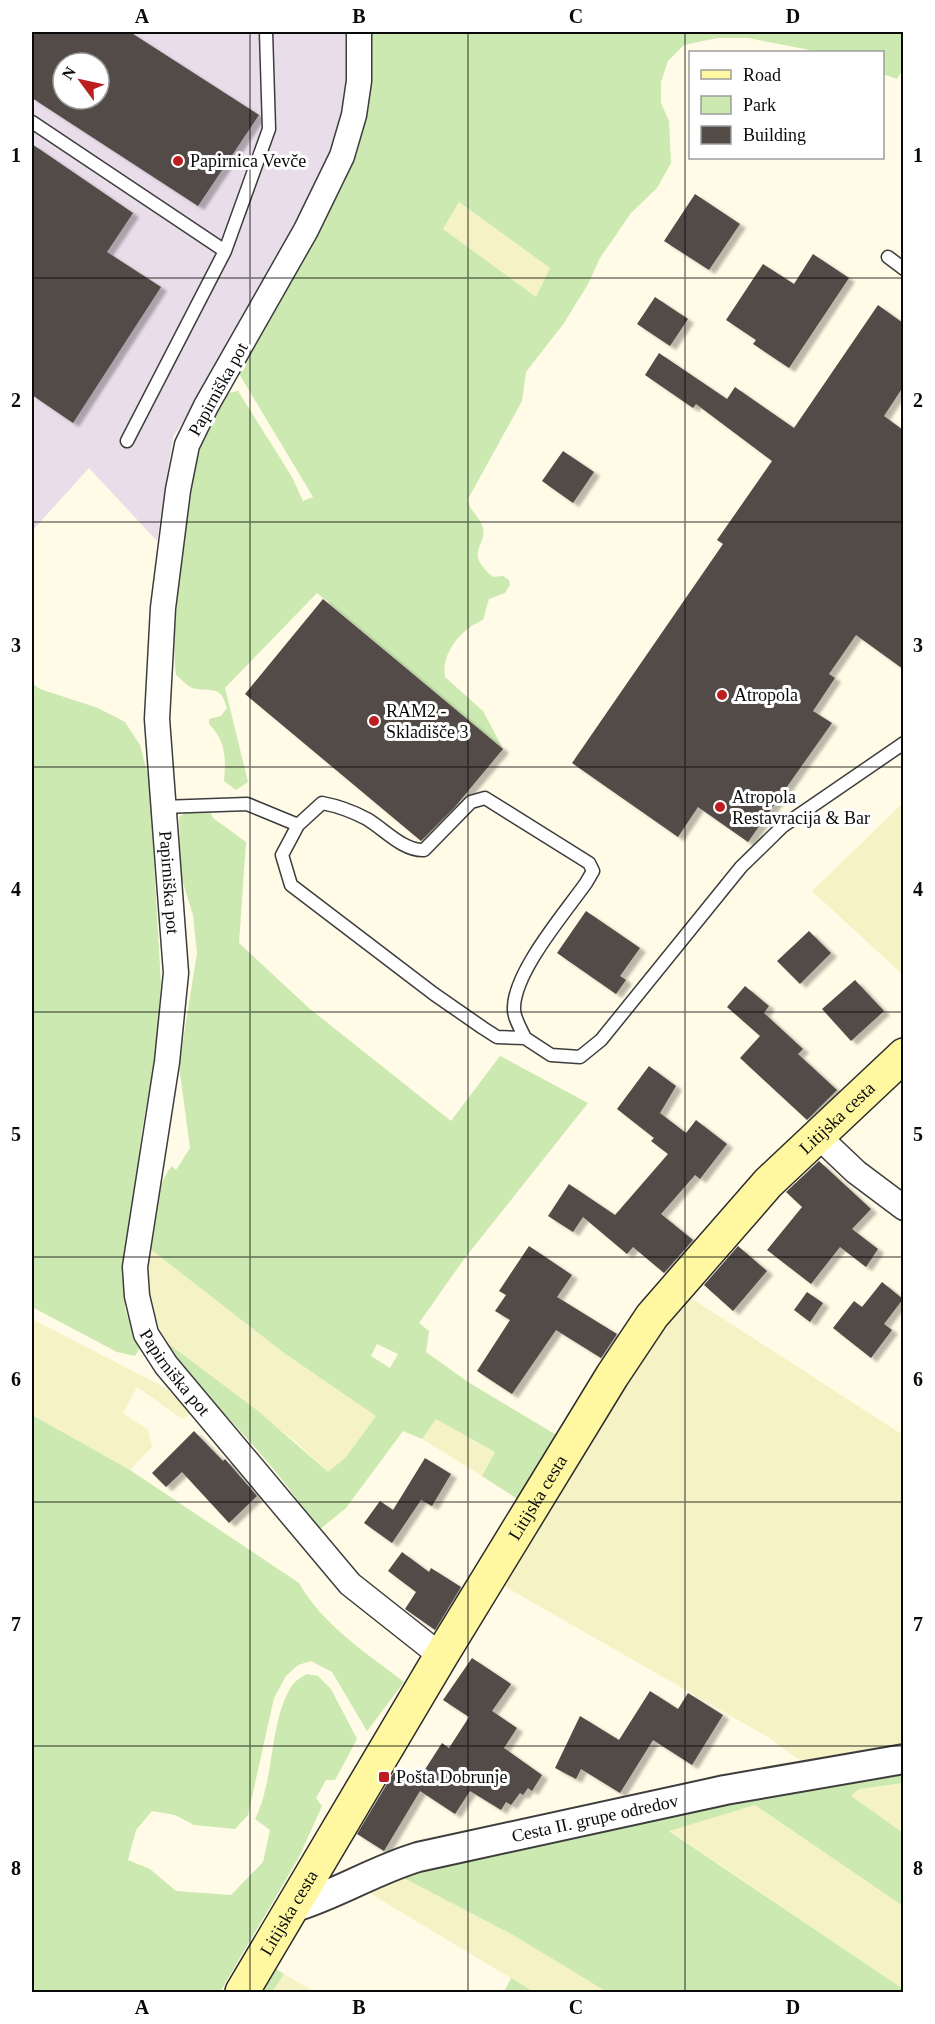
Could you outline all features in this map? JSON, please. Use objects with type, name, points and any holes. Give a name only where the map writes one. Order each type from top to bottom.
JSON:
[{"type":"main road","name":"Litijska cesta","points":[[242,1992],[295,1907],[380,1756],[612,1376],[652,1316],[753,1200],[903,1055]]},
{"type":"street","name":"Papirniška pot","points":[[359,32],[359,81],[354,115],[342,156],[306,230],[206,406],[187,445],[178,490],[163,608],[157,719],[176,973],[167,1062],[135,1267],[137,1296],[146,1334],[166,1365],[350,1584],[441,1656]]},
{"type":"street","points":[[818,1136],[856,1172],[903,1208]]},
{"type":"street","name":"Cesta II. grupe odredov","points":[[295,1907],[314,1901],[379,1870],[418,1857],[725,1790],[903,1759]]},
{"type":"lane","points":[[127,441],[225,251],[269,129],[266,32]]},
{"type":"lane","points":[[32,122],[225,251]]},
{"type":"lane","points":[[888,257],[903,269]]},
{"type":"lane","points":[[525,1038],[513,1011],[516,988],[527,967],[593,872],[589,863],[485,798],[471,802],[424,850],[414,851],[368,820],[341,806],[322,803],[298,825],[282,855],[291,885],[434,994],[497,1037],[525,1038],[551,1055],[580,1058],[601,1040],[741,867],[783,826],[903,743]]},
{"type":"lane","points":[[162,807],[247,804],[298,825]]},
{"type":"shaded area","points":[[32,32],[348,32],[348,94],[332,152],[224,357],[173,437],[157,541],[89,468],[32,531]]},
{"type":"shaded area","points":[[459,202],[550,268],[536,298],[443,229]]},
{"type":"shaded area","points":[[903,803],[903,975],[812,891]]},
{"type":"shaded area","points":[[149,1248],[284,1353],[376,1416],[346,1457],[328,1472],[295,1441],[166,1346],[151,1306],[147,1260]]},
{"type":"shaded area","points":[[688,1296],[903,1435],[903,1747],[806,1761],[796,1758],[771,1739],[504,1586],[640,1358]]},
{"type":"shaded area","points":[[32,1319],[164,1387],[193,1413],[182,1419],[137,1387],[123,1413],[148,1430],[152,1447],[130,1470],[32,1415]]},
{"type":"shaded area","points":[[436,1419],[495,1452],[482,1476],[422,1439]]},
{"type":"shaded area","points":[[903,1783],[903,1833],[850,1797],[859,1789]]},
{"type":"shaded area","points":[[755,1805],[903,1906],[903,1989],[669,1830]]},
{"type":"shaded area","points":[[400,1876],[513,1935],[607,1992],[534,1992],[366,1891]]},
{"type":"shaded area","points":[[284,1974],[315,1992],[272,1992]]},
{"type":"green space","points":[[370,32],[903,32],[903,69],[897,79],[884,74],[884,51],[815,51],[748,38],[717,38],[684,45],[668,61],[661,82],[661,103],[669,121],[671,163],[657,188],[631,213],[600,258],[588,284],[564,323],[526,372],[522,401],[468,499],[483,531],[478,554],[479,560],[483,568],[493,577],[503,576],[509,580],[510,585],[505,593],[489,599],[483,620],[467,629],[454,643],[446,659],[445,677],[483,711],[503,749],[317,593],[225,688],[248,782],[236,790],[224,781],[224,750],[215,730],[209,724],[209,719],[221,716],[227,708],[224,700],[218,692],[192,688],[176,675],[174,652],[176,618],[191,484],[205,437],[215,415],[228,393],[238,391],[292,477],[303,501],[313,497],[238,372],[270,319],[345,181],[358,149],[367,106]],"holes":[[[459,202],[550,268],[536,297],[443,229]]]},
{"type":"green space","points":[[32,683],[40,689],[98,708],[125,722],[140,745],[149,779],[161,984],[155,1056],[142,1130],[124,1276],[125,1309],[139,1349],[135,1356],[117,1352],[32,1307]]},
{"type":"green space","points":[[190,810],[210,812],[213,818],[246,842],[239,943],[310,1009],[451,1121],[500,1056],[588,1103],[464,1259],[419,1323],[429,1331],[426,1352],[468,1382],[558,1436],[522,1502],[482,1476],[495,1452],[436,1419],[422,1439],[403,1431],[346,1508],[319,1530],[273,1468],[193,1380],[166,1346],[170,1345],[258,1411],[328,1472],[346,1457],[376,1416],[284,1353],[149,1248],[158,1194],[166,1174],[172,1166],[176,1170],[190,1148],[179,1066],[197,953],[193,915],[181,876],[179,817]],"holes":[[[377,1344],[398,1354],[390,1368],[371,1356]]]},
{"type":"green space","points":[[32,1415],[130,1470],[299,1583],[332,1625],[404,1682],[367,1731],[332,1672],[311,1661],[298,1665],[286,1676],[274,1698],[248,1815],[235,1829],[194,1825],[175,1815],[152,1811],[136,1830],[128,1860],[150,1869],[176,1891],[231,1895],[263,1862],[270,1830],[255,1819],[266,1787],[283,1703],[295,1682],[307,1674],[318,1676],[331,1689],[357,1739],[335,1780],[326,1780],[316,1798],[322,1806],[299,1857],[220,1992],[32,1992]]},
{"type":"green space","points":[[903,1772],[903,1783],[859,1789],[851,1796],[903,1833],[903,1906],[755,1805],[669,1831],[903,1989],[903,1992],[607,1992],[513,1935],[400,1876],[469,1859],[521,1851],[537,1841]]},
{"type":"green space","points":[[275,1968],[284,1974],[272,1992],[261,1992]]},
{"type":"green space","points":[[511,1978],[534,1992],[504,1992]]},
{"type":"building","name":"Papirnica Vevče","points":[[32,32],[130,32],[259,115],[198,206],[52,111],[111,111],[111,51],[51,51],[51,110],[32,98]]},
{"type":"building","points":[[32,144],[133,213],[107,252],[161,287],[73,423],[32,395]]},
{"type":"building","points":[[695,194],[740,224],[709,270],[664,241]]},
{"type":"building","points":[[813,254],[849,278],[789,368],[753,344],[756,340],[726,320],[763,264],[794,284]]},
{"type":"building","points":[[655,297],[688,319],[670,346],[637,324]]},
{"type":"building","points":[[878,305],[903,323],[903,387],[884,416],[903,430],[903,669],[856,635],[829,674],[835,678],[813,711],[832,723],[748,842],[698,807],[678,837],[572,763],[723,544],[717,540],[772,461],[696,404],[693,408],[645,375],[659,353],[727,399],[735,387],[794,428]]},
{"type":"building","points":[[563,451],[594,472],[573,503],[542,481]]},
{"type":"building","name":"RAM2 - Skladišče 3","points":[[323,599],[503,749],[454,808],[421,841],[245,694]]},
{"type":"building","points":[[586,911],[640,948],[620,976],[626,980],[616,994],[557,953]]},
{"type":"building","points":[[809,931],[831,953],[800,984],[777,961]]},
{"type":"building","points":[[855,980],[884,1011],[851,1041],[822,1009]]},
{"type":"building","points":[[745,986],[769,1006],[764,1013],[803,1049],[798,1054],[837,1090],[807,1120],[740,1058],[760,1036],[727,1007]]},
{"type":"building","points":[[649,1066],[676,1086],[660,1113],[686,1133],[696,1120],[727,1144],[700,1179],[695,1175],[661,1214],[693,1240],[664,1273],[633,1247],[627,1254],[583,1217],[573,1232],[548,1216],[569,1184],[615,1215],[668,1154],[651,1141],[654,1138],[617,1109]]},
{"type":"building","points":[[819,1161],[871,1209],[852,1229],[878,1249],[866,1267],[840,1247],[811,1284],[767,1250],[802,1207],[786,1192]]},
{"type":"building","points":[[529,1246],[572,1275],[557,1297],[617,1334],[601,1358],[556,1330],[512,1394],[477,1371],[510,1320],[495,1311],[506,1295],[499,1291]]},
{"type":"building","points":[[738,1246],[767,1271],[733,1311],[704,1285]]},
{"type":"building","points":[[882,1282],[903,1299],[884,1324],[892,1330],[871,1358],[833,1328],[854,1301],[862,1307]]},
{"type":"building","points":[[807,1292],[823,1303],[810,1322],[794,1310]]},
{"type":"building","points":[[194,1431],[223,1461],[225,1459],[257,1496],[229,1523],[182,1472],[166,1487],[152,1473]]},
{"type":"building","points":[[425,1458],[451,1474],[432,1506],[421,1500],[392,1543],[364,1523],[380,1501],[393,1510]]},
{"type":"building","points":[[402,1552],[429,1572],[431,1568],[461,1587],[435,1630],[405,1609],[416,1592],[388,1571]]},
{"type":"building","points":[[472,1658],[511,1684],[492,1711],[517,1728],[504,1748],[542,1775],[532,1791],[528,1788],[523,1795],[520,1793],[511,1805],[506,1802],[501,1810],[470,1791],[455,1814],[420,1791],[384,1851],[357,1834],[394,1772],[415,1785],[442,1743],[449,1748],[469,1717],[443,1700]]},
{"type":"building","points":[[650,1691],[678,1709],[688,1693],[723,1715],[692,1765],[653,1740],[620,1793],[581,1769],[576,1779],[555,1768],[580,1716],[619,1740]]},
{"type":"place","name":"Papirnica Vevče","points":[[178,161]]},
{"type":"place","name":"Atropola","points":[[722,695]]},
{"type":"place","name":"RAM2 - Skladišče 3","points":[[374,721]]},
{"type":"place","name":"Atropola Restavracija & Bar","points":[[720,807]]},
{"type":"place","name":"Pošta Dobrunje","points":[[384,1777]]}]
